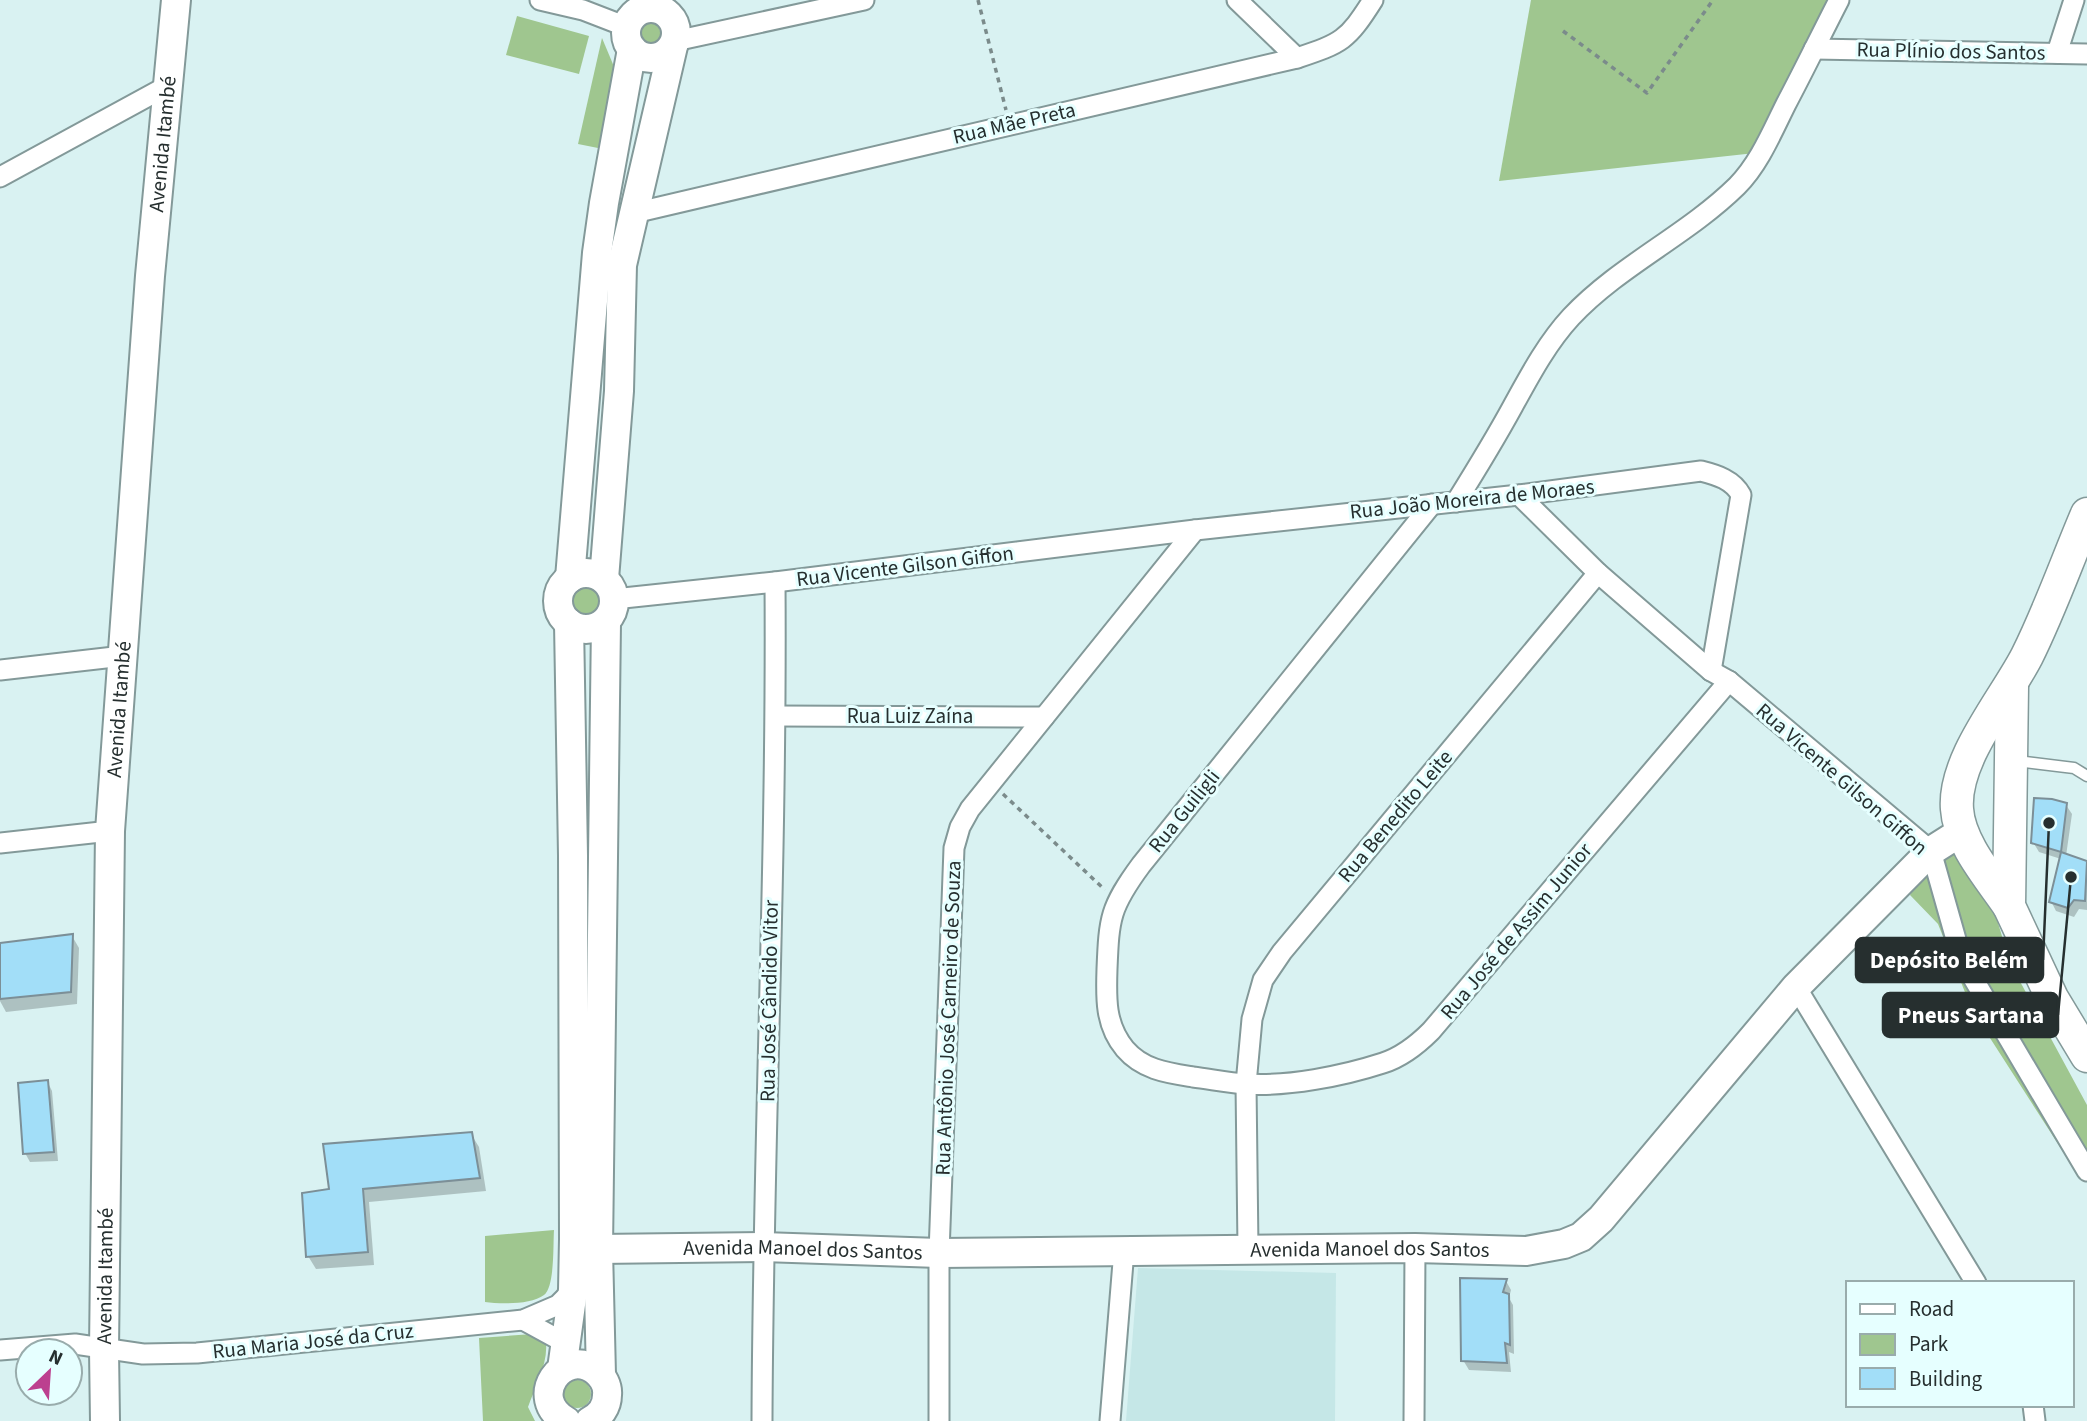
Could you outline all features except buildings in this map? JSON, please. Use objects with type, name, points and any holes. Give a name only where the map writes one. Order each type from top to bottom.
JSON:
[{"type":"main road","points":[[2087,513],[2028,653],[1968,759],[1958,786],[1956,806],[1961,832],[2009,906],[2052,998],[2087,1056]]},
{"type":"main road","points":[[2009,906],[2012,684]]},
{"type":"main road","points":[[1968,759],[1989,751],[2001,754],[2011,761]]},
{"type":"main road","points":[[1961,832],[1978,842],[1989,842],[2010,829]]},
{"type":"street","name":"Avenida Itambé","points":[[105,1421],[110,831],[150,276],[176,0]]},
{"type":"street","points":[[540,0],[632,22]]},
{"type":"street","points":[[674,28],[864,0]]},
{"type":"street","points":[[1237,0],[1297,58]]},
{"type":"street","name":"Rua Mãe Preta","points":[[634,213],[1297,58],[1343,40],[1355,28],[1373,0]]},
{"type":"street","points":[[1456,502],[1554,337],[1601,288],[1693,224],[1738,185],[1752,168],[1839,0]]},
{"type":"street","points":[[2057,53],[2074,0]]},
{"type":"street","points":[[598,1418],[608,1393],[601,1375],[598,1249],[608,600],[622,265],[674,28],[668,14],[662,10],[648,8],[632,22],[604,203],[596,265],[570,578],[559,594],[558,604],[569,623],[585,629],[594,628],[608,600]]},
{"type":"street","points":[[632,22],[645,58],[668,52],[674,28]]},
{"type":"street","name":"Rua Plínio dos Santos","points":[[1814,49],[2087,54]]},
{"type":"street","points":[[0,177],[167,86]]},
{"type":"street","name":"Rua João Moreira de Moraes","points":[[1195,530],[1519,495],[1701,471],[1714,474],[1728,480],[1741,495],[1711,671]]},
{"type":"street","name":"Rua Vicente Gilson Giffon","points":[[1519,495],[1598,573],[1711,671],[1728,681],[1931,851],[1959,950],[1970,973],[2087,1171]]},
{"type":"street","name":"Rua Guiligli","points":[[1246,1084],[1165,1072],[1144,1065],[1126,1050],[1111,1028],[1106,1004],[1109,928],[1116,901],[1141,865],[1432,504]]},
{"type":"street","name":"Rua Vicente Gilson Giffon","points":[[608,600],[1195,530]]},
{"type":"street","name":"Rua Antônio José Carneiro de Souza","points":[[939,1421],[939,1253],[954,848],[960,827],[970,809],[1195,530]]},
{"type":"street","points":[[570,578],[588,573],[608,600]]},
{"type":"street","name":"Rua Benedito Leite","points":[[1248,1249],[1246,1084],[1252,1018],[1264,979],[1282,951],[1598,573]]},
{"type":"street","name":"Rua José Cândido Vitor","points":[[762,1421],[763,1247],[776,716],[775,582]]},
{"type":"street","points":[[557,1414],[550,1383],[564,1356],[573,1290],[573,883],[569,623]]},
{"type":"street","points":[[0,670],[123,656]]},
{"type":"street","name":"Rua José de Assim Junior","points":[[1246,1084],[1284,1082],[1352,1071],[1385,1062],[1413,1048],[1431,1031],[1728,681]]},
{"type":"street","name":"Rua Luiz Zaína","points":[[776,716],[1044,717]]},
{"type":"street","points":[[0,844],[110,831]]},
{"type":"street","name":"Avenida Manoel dos Santos","points":[[598,1249],[763,1247],[939,1253],[1415,1248],[1526,1251],[1564,1244],[1581,1237],[1601,1219],[1796,987],[1931,851],[1961,832]]},
{"type":"street","points":[[1796,987],[1975,1281]]},
{"type":"street","points":[[1414,1421],[1415,1248]]},
{"type":"street","points":[[1110,1421],[1124,1250]]},
{"type":"street","name":"Rua Maria José da Cruz","points":[[0,1350],[75,1345],[143,1354],[197,1353],[523,1320],[558,1305],[573,1290]]},
{"type":"street","points":[[523,1320],[564,1356],[570,1366],[587,1366],[601,1375]]},
{"type":"lane","points":[[2011,761],[2074,768],[2087,776]]},
{"type":"path","points":[[978,0],[1009,124]]},
{"type":"path","points":[[1563,31],[1647,93],[1713,0]]},
{"type":"path","points":[[991,783],[1116,901]]},
{"type":"shaded area","points":[[1138,1268],[1336,1273],[1335,1421],[1126,1421]]},
{"type":"green space","points":[[1531,0],[1830,0],[1755,153],[1499,181]]},
{"type":"green space","points":[[517,16],[589,36],[579,74],[506,55]]},
{"type":"green space","points":[[648,22],[657,26],[661,35],[657,44],[648,48],[639,44],[635,35],[639,26]]},
{"type":"green space","points":[[602,38],[615,69],[603,149],[578,144]]},
{"type":"green space","points":[[587,587],[597,591],[601,601],[597,611],[587,615],[577,611],[573,601],[577,591]]},
{"type":"green space","points":[[1949,853],[1967,856],[1981,866],[2010,963],[2087,1105],[2087,1179],[2069,1161],[1972,1010],[1938,924],[1910,895],[1917,877]]},
{"type":"green space","points":[[554,1230],[552,1274],[544,1295],[524,1302],[485,1302],[485,1236]]},
{"type":"green space","points":[[533,1334],[546,1343],[543,1367],[528,1407],[535,1421],[483,1421],[479,1338]]},
{"type":"green space","points":[[577,1380],[587,1384],[591,1394],[587,1404],[577,1408],[567,1404],[563,1394],[567,1384]]},
{"type":"place","name":"Depósito Belém","points":[[2049,823]]},
{"type":"place","name":"Pneus Sartana","points":[[2071,877]]}]
